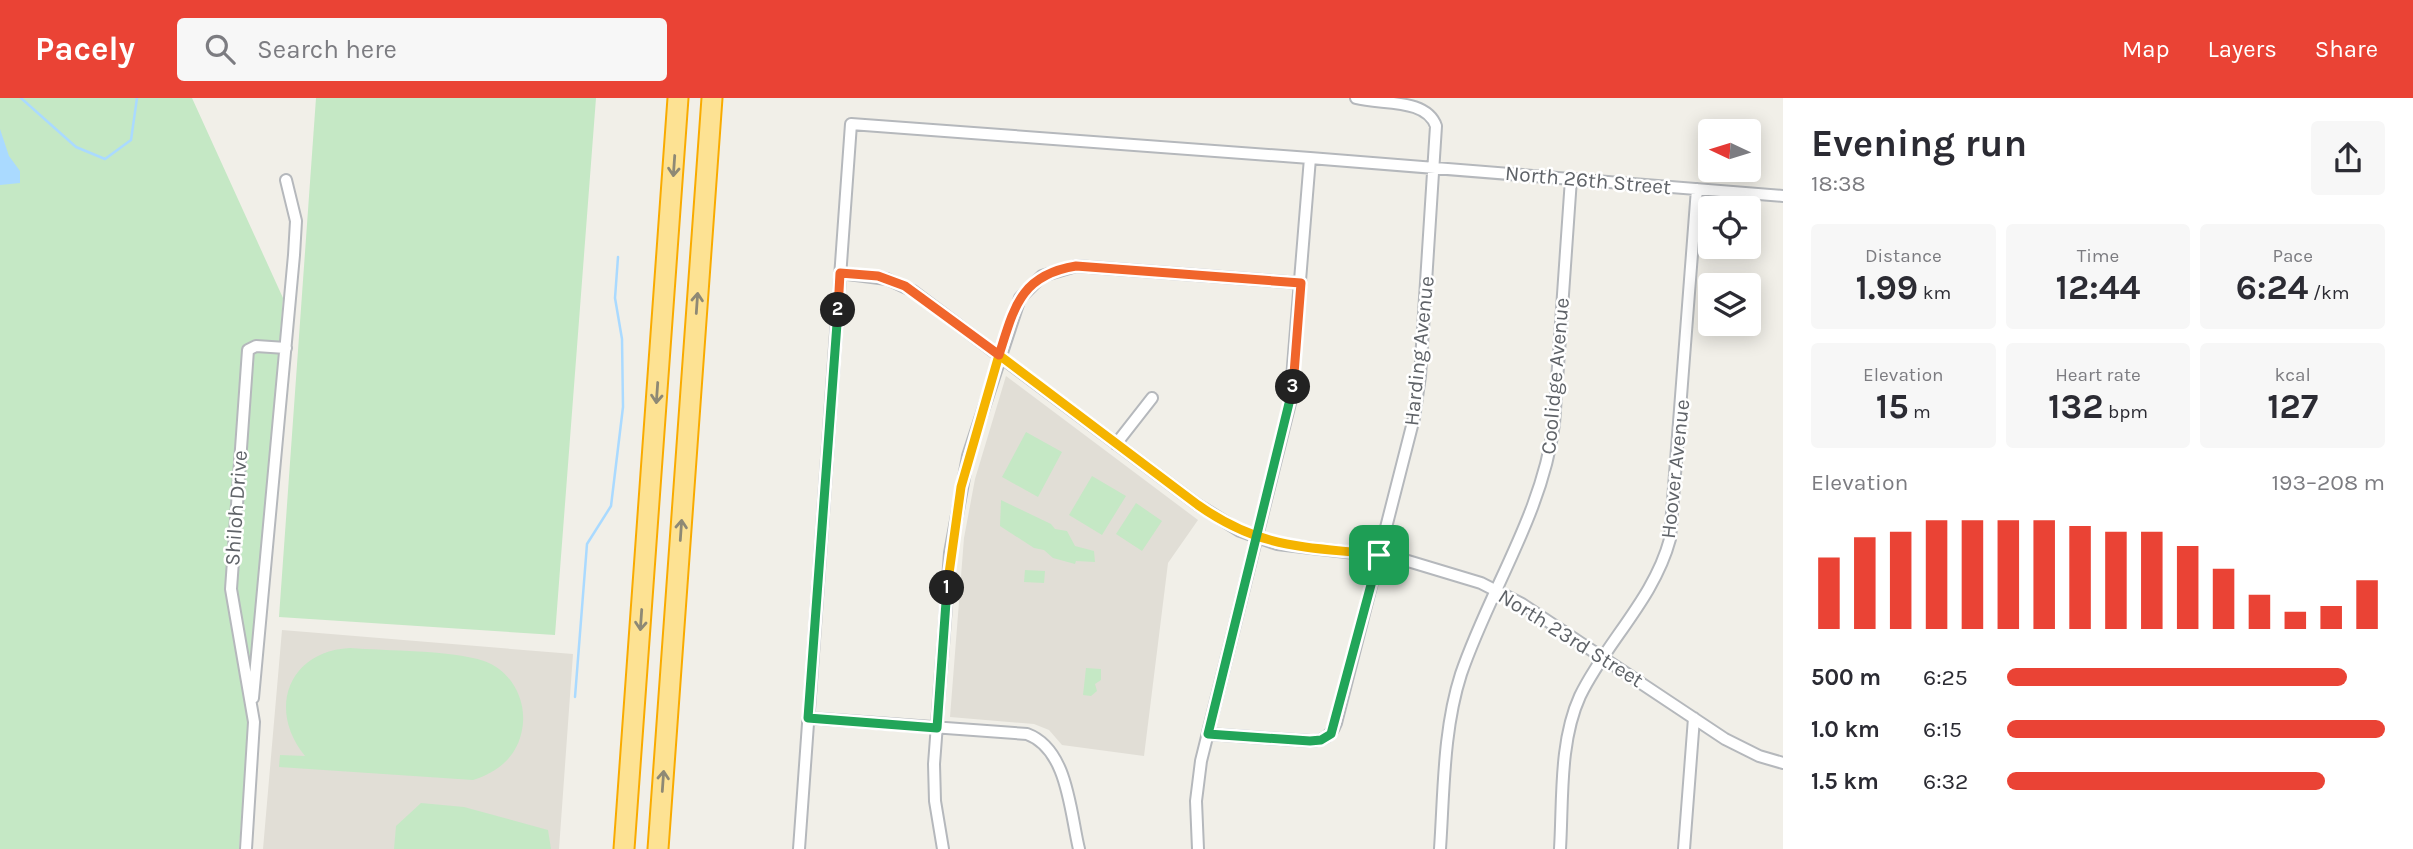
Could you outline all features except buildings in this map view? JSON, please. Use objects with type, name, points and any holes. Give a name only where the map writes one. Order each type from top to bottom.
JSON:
[{"type":"highway","points":[[624,849],[678,98]]},
{"type":"highway","points":[[658,849],[712,98]]},
{"type":"street","name":"Harding Avenue","points":[[1208,734],[1310,741],[1321,740],[1331,734],[1416,405],[1437,132],[1431,113],[1411,103],[1356,98]]},
{"type":"street","name":"North 26th Street","points":[[840,273],[850,124],[1783,196]]},
{"type":"street","points":[[1198,849],[1197,788],[1208,734],[1290,403],[1310,158]]},
{"type":"street","name":"Coolidge Avenue","points":[[1440,849],[1447,749],[1454,703],[1467,659],[1537,500],[1551,444],[1571,179]]},
{"type":"street","name":"Shiloh Drive","points":[[252,704],[258,674],[296,221],[286,180]]},
{"type":"street","name":"Hoover Avenue","points":[[1560,849],[1570,726],[1581,695],[1657,572],[1672,530],[1697,189]]},
{"type":"street","points":[[943,849],[934,787],[954,521],[968,456],[999,355],[1015,307],[1026,289],[1042,276],[1076,266],[1301,283]]},
{"type":"street","points":[[799,849],[840,273]]},
{"type":"street","name":"North 23rd Street","points":[[840,273],[878,276],[905,286],[1213,516],[1257,538],[1297,548],[1379,555],[1440,568],[1497,590],[1604,657],[1740,748],[1783,763]]},
{"type":"street","name":"Shiloh Drive","points":[[246,849],[255,740],[252,704],[230,589],[247,350],[256,346],[286,348]]},
{"type":"street","points":[[1116,444],[1152,398]]},
{"type":"street","points":[[808,718],[1027,734],[1042,741],[1057,762],[1079,849]]},
{"type":"street","points":[[1684,849],[1694,718]]},
{"type":"shaded area","points":[[1006,376],[1198,520],[1168,563],[1144,756],[1062,745],[1049,730],[1034,724],[950,717],[964,538],[975,479]]},
{"type":"shaded area","points":[[282,630],[573,654],[559,849],[263,849]]},
{"type":"green space","points":[[0,98],[192,98],[283,298],[239,849],[0,849]]},
{"type":"green space","points":[[316,98],[596,98],[555,635],[279,617]]},
{"type":"green space","points":[[1026,432],[1062,452],[1038,497],[1002,477]]},
{"type":"green space","points":[[1092,476],[1126,496],[1102,535],[1069,515]]},
{"type":"green space","points":[[1001,500],[1051,524],[1055,529],[1067,531],[1075,546],[1094,551],[1095,562],[1076,561],[1075,564],[1053,558],[1044,550],[1034,548],[1000,526]]},
{"type":"green space","points":[[1136,503],[1162,521],[1142,551],[1116,534]]},
{"type":"green space","points":[[1025,570],[1045,571],[1044,583],[1024,582]]},
{"type":"green space","points":[[350,648],[455,655],[494,665],[515,688],[522,708],[522,730],[511,756],[498,768],[473,780],[279,767],[280,755],[305,756],[293,738],[287,720],[286,702],[298,671],[311,660],[329,652]]},
{"type":"green space","points":[[1086,668],[1101,669],[1101,680],[1095,684],[1097,691],[1091,696],[1083,695]]},
{"type":"green space","points":[[421,803],[464,807],[548,830],[551,849],[394,849],[396,826]]},
{"type":"water","points":[[0,129],[9,156],[20,171],[20,183],[0,185]]},
{"type":"waterway","points":[[21,98],[76,147],[105,159],[131,140],[137,98]]},
{"type":"waterway","points":[[575,697],[587,544],[611,506],[623,407],[622,339],[615,298],[618,257]]},
{"type":"route","points":[[1379,555],[1297,548],[1257,538],[1232,527],[1198,505],[999,355],[968,456],[954,521],[937,728],[808,718],[840,273],[878,276],[905,286],[999,355],[1015,307],[1026,289],[1042,276],[1064,268],[1076,266],[1301,283],[1293,388],[1271,484],[1257,538],[1208,734],[1310,741],[1321,740],[1331,734],[1379,555]]}]
